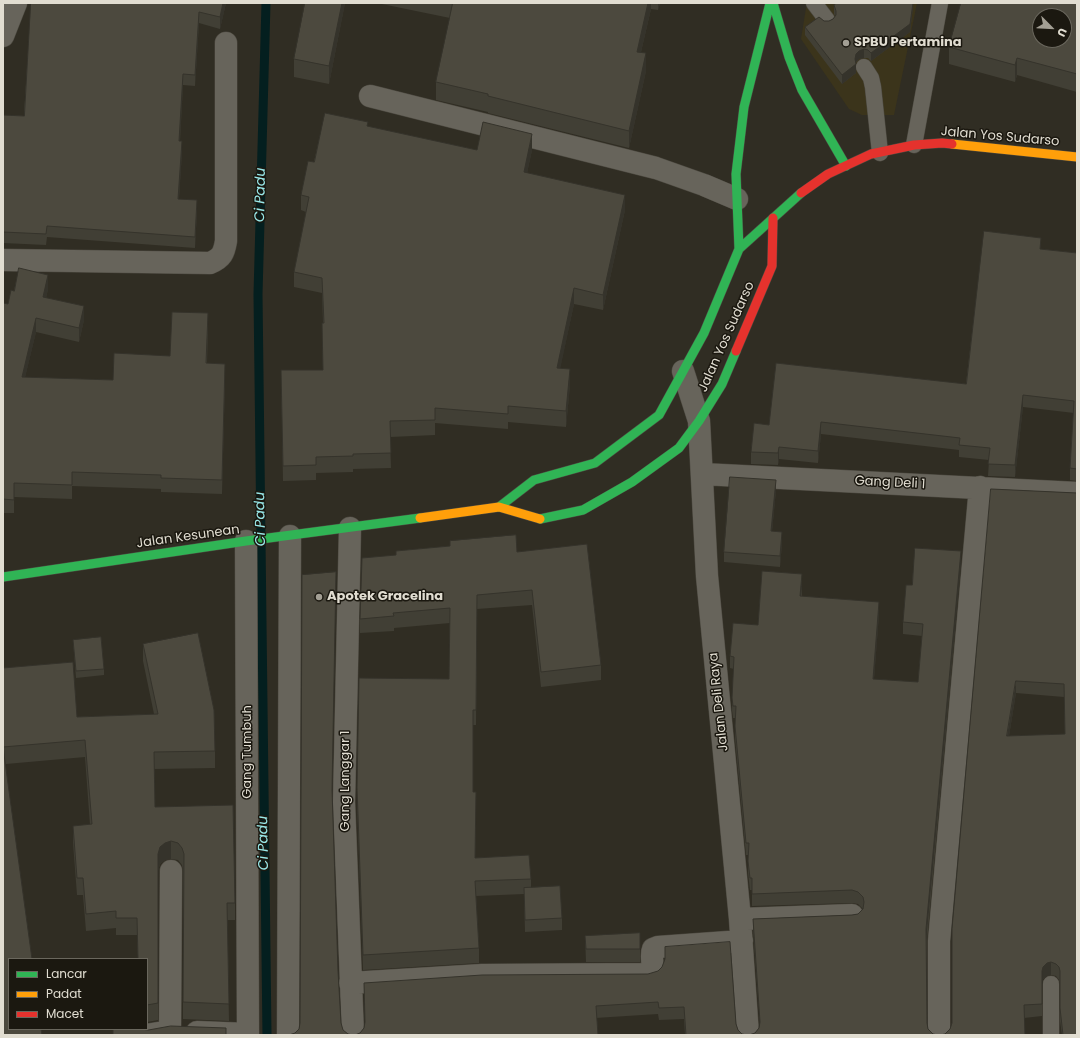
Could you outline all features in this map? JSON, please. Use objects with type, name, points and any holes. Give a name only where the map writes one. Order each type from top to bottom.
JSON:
[{"type":"main road","points":[[739,249],[736,174],[744,107],[770,3]]},
{"type":"main road","points":[[773,3],[789,57],[802,90],[846,166]]},
{"type":"main road","name":"Jalan Yos Sudarso","points":[[499,507],[534,480],[595,463],[659,415],[704,333],[739,249],[797,196],[828,174],[870,154],[914,145],[942,143],[1077,157]]},
{"type":"main road","name":"Jalan Yos Sudarso","points":[[376,524],[499,507],[539,519],[583,510],[632,482],[679,448],[699,421],[722,384],[772,266],[773,218]]},
{"type":"main road","name":"Jalan Kesunean","points":[[3,577],[246,541],[376,524]]},
{"type":"street","points":[[3,36],[16,3]]},
{"type":"street","points":[[3,260],[210,263],[219,260],[224,253],[226,241],[226,43]]},
{"type":"street","points":[[370,96],[656,168],[704,185],[737,199]]},
{"type":"street","name":"Jalan Deli Raya","points":[[683,371],[699,421],[707,576],[742,941],[748,1035]]},
{"type":"street","name":"Gang Deli 1","points":[[702,474],[1077,493]]},
{"type":"street","points":[[940,1035],[939,941],[980,487]]},
{"type":"street","name":"Gang Langgar 1","points":[[350,528],[344,802],[353,1035]]},
{"type":"street","points":[[288,1035],[290,536]]},
{"type":"street","name":"Gang Tumbuh","points":[[246,541],[248,1034]]},
{"type":"street","points":[[170,1031],[171,871]]},
{"type":"street","points":[[740,919],[852,915]]},
{"type":"street","points":[[350,984],[482,975],[648,974],[652,972],[653,968],[653,949],[742,941]]},
{"type":"street","points":[[146,1035],[170,1031],[248,1034]]},
{"type":"lane","points":[[814,3],[826,20]]},
{"type":"lane","points":[[914,145],[940,3]]},
{"type":"lane","points":[[864,67],[871,78],[874,87],[880,153]]},
{"type":"lane","points":[[1051,984],[1051,1035]]},
{"type":"shaded area","points":[[808,3],[917,3],[894,115],[862,115],[849,109],[801,39]]},
{"type":"building","points":[[31,3],[223,3],[220,17],[199,12],[195,75],[183,74],[179,141],[182,141],[178,199],[197,200],[195,237],[47,226],[46,234],[3,232],[3,115],[24,116]]},
{"type":"building","points":[[305,3],[342,3],[329,66],[294,59]]},
{"type":"building","points":[[453,3],[648,3],[637,52],[646,53],[629,131],[436,82]]},
{"type":"building","points":[[837,3],[913,3],[910,24],[871,53],[864,49],[859,51],[856,54],[856,64],[842,75],[805,27],[819,17],[824,21],[833,19],[836,15],[834,5]]},
{"type":"building","points":[[961,3],[1077,3],[1077,74],[1017,58],[1015,65],[949,47]]},
{"type":"building","points":[[325,113],[368,122],[367,126],[477,150],[483,122],[532,134],[524,172],[625,195],[603,295],[574,288],[557,368],[570,369],[566,411],[508,406],[508,414],[435,408],[435,420],[390,421],[391,453],[316,457],[316,465],[283,466],[281,370],[323,370],[322,323],[324,323],[322,278],[294,272],[309,197],[301,195],[308,161],[314,162]]},
{"type":"building","points":[[984,231],[1041,238],[1040,249],[1077,253],[1077,469],[1070,468],[1074,401],[1023,395],[1015,465],[988,464],[990,448],[959,445],[960,438],[821,422],[818,451],[779,447],[778,453],[751,452],[754,423],[769,425],[776,363],[966,384]]},
{"type":"building","points":[[19,268],[48,275],[43,297],[84,306],[79,328],[36,318],[22,377],[113,380],[114,353],[170,356],[172,312],[208,313],[206,363],[225,364],[222,480],[161,478],[161,475],[72,472],[72,485],[14,483],[14,500],[3,499],[3,303],[8,304],[11,290],[14,291]]},
{"type":"building","points":[[730,477],[776,480],[771,531],[782,532],[780,556],[724,552]]},
{"type":"building","points":[[991,489],[1077,493],[1077,1035],[1063,1035],[1060,1008],[1060,971],[1056,964],[1051,962],[1047,963],[1043,967],[1042,971],[1042,1004],[1024,1005],[1025,1035],[940,1035],[945,1034],[950,1029],[952,1023],[952,929]],"holes":[[[1016,681],[1064,684],[1065,734],[1007,736]]]},
{"type":"building","points":[[516,535],[517,552],[587,544],[601,665],[541,672],[532,590],[477,595],[476,710],[473,710],[473,792],[476,792],[475,858],[529,855],[531,879],[475,881],[479,948],[363,955],[357,787],[359,678],[449,679],[450,608],[393,613],[394,616],[360,619],[362,558],[396,555],[396,551],[450,546],[450,541]]},
{"type":"building","points":[[915,548],[961,551],[926,929],[927,1023],[928,1029],[933,1034],[938,1035],[749,1035],[755,1033],[759,1028],[760,1022],[753,919],[852,915],[858,914],[863,909],[864,902],[863,897],[858,892],[852,890],[752,894],[752,878],[750,878],[748,861],[749,843],[746,843],[735,726],[736,706],[733,706],[732,698],[734,657],[730,656],[733,623],[758,625],[762,571],[802,574],[800,596],[879,602],[873,679],[918,682],[923,624],[903,622],[906,585],[912,585]]},
{"type":"building","points":[[336,572],[332,790],[338,971],[341,1023],[343,1030],[348,1034],[353,1035],[289,1035],[295,1033],[299,1029],[300,1023],[302,575]]},
{"type":"building","points":[[198,633],[214,710],[215,751],[154,752],[155,807],[233,805],[235,903],[227,903],[229,1004],[183,1002],[184,854],[178,843],[171,841],[165,843],[160,847],[158,854],[158,1003],[148,1005],[148,958],[138,958],[137,918],[116,918],[116,911],[86,914],[83,878],[77,878],[73,826],[92,824],[85,740],[3,747],[3,668],[73,662],[77,717],[158,714],[143,644]]},
{"type":"building","points":[[101,637],[104,669],[76,671],[73,640]]},
{"type":"building","points":[[3,747],[32,958],[8,958],[8,1030],[41,1030],[42,1035],[3,1035]]},
{"type":"building","points":[[560,886],[562,918],[525,920],[524,888]]},
{"type":"building","points":[[640,933],[640,949],[586,949],[585,936]]},
{"type":"building","points":[[730,942],[736,1024],[738,1030],[742,1034],[747,1035],[686,1035],[684,1007],[659,1008],[658,1002],[596,1006],[598,1035],[355,1035],[360,1033],[364,1028],[364,983],[482,975],[648,974],[658,971],[662,967],[665,959],[665,947]]},
{"type":"building","points":[[171,1026],[226,1028],[226,1035],[113,1035],[113,1030],[148,1030]]},
{"type":"waterway","name":"Ci Padu","points":[[266,3],[258,294],[267,1035]]},
{"type":"traffic: fast","points":[[739,249],[736,174],[744,107],[770,3]]},
{"type":"traffic: fast","points":[[773,3],[789,57],[802,90],[846,166]]},
{"type":"traffic: fast","points":[[499,507],[534,480],[595,463],[659,415],[704,333],[739,249],[801,193]]},
{"type":"traffic: fast","points":[[540,519],[583,510],[632,482],[679,448],[699,421],[722,384],[736,351]]},
{"type":"traffic: fast","points":[[3,577],[246,541],[420,518]]},
{"type":"traffic: slow","points":[[952,144],[1077,157]]},
{"type":"traffic: slow","points":[[420,518],[499,507],[540,519]]},
{"type":"traffic: jam","points":[[801,193],[828,174],[871,154],[914,145],[942,143],[952,144]]},
{"type":"traffic: jam","points":[[736,351],[772,266],[773,218]]},
{"type":"place","name":"SPBU Pertamina","points":[[846,43]]},
{"type":"place","name":"Apotek Gracelina","points":[[319,597]]}]
